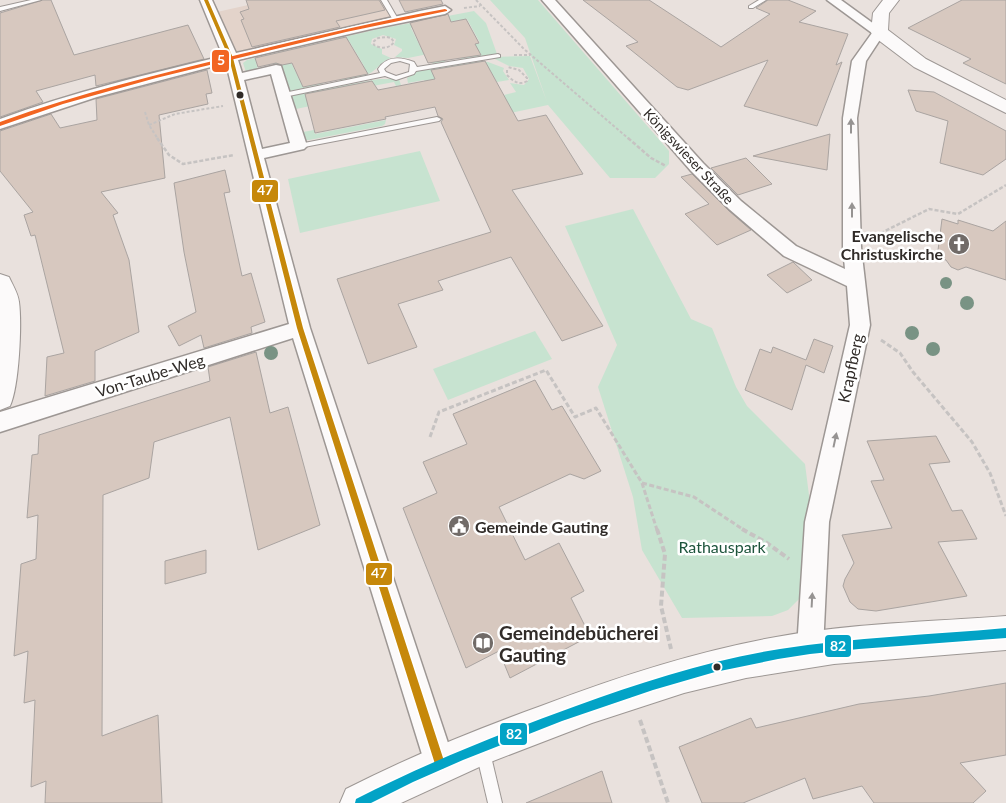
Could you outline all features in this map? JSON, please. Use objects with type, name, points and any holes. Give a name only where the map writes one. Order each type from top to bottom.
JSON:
[{"type":"main road","points":[[892,0],[881,13],[879,32],[920,63],[1006,107]]},
{"type":"main road","points":[[0,283],[6,300],[5,362],[0,398]]},
{"type":"main road","points":[[360,803],[412,776],[481,746],[630,691],[677,678],[768,656],[810,649],[1006,634]]},
{"type":"street","points":[[206,0],[233,68],[300,328],[440,764]]},
{"type":"street","name":"Königswieser Straße","points":[[548,0],[697,167],[735,205],[790,251],[854,281]]},
{"type":"street","points":[[833,0],[879,32]]},
{"type":"street","points":[[0,124],[59,103],[233,68],[395,19],[445,10]]},
{"type":"street","name":"Krapfberg","points":[[810,649],[817,522],[860,325],[852,248],[850,118],[859,61],[879,32]]},
{"type":"street","points":[[233,68],[276,69],[299,146],[255,153]]},
{"type":"street","name":"Von-Taube-Weg","points":[[0,422],[300,328]]},
{"type":"lane","points":[[0,9],[38,0]]},
{"type":"lane","points":[[384,0],[395,19]]},
{"type":"lane","points":[[751,7],[763,0]]},
{"type":"lane","points":[[414,70],[412,63],[407,60],[394,60],[383,65],[381,69],[390,77],[402,77],[414,70],[498,56]]},
{"type":"lane","points":[[284,95],[385,74]]},
{"type":"lane","points":[[299,146],[437,119]]},
{"type":"lane","points":[[481,746],[495,803]]},
{"type":"path","points":[[476,0],[531,54],[612,122],[654,162]]},
{"type":"path","points":[[508,67],[523,72],[527,82],[520,83],[511,79],[505,71],[508,67]]},
{"type":"path","points":[[149,125],[175,114],[242,102]]},
{"type":"path","points":[[144,112],[149,125],[169,155],[183,164],[255,153]]},
{"type":"path","points":[[852,248],[929,209],[958,214],[1006,185]]},
{"type":"path","points":[[860,325],[900,353],[913,372],[972,442],[990,473],[1006,516]]},
{"type":"path","points":[[430,437],[439,412],[546,370],[575,417],[596,408],[642,483],[665,554],[661,606],[677,678]]},
{"type":"path","points":[[642,483],[694,497],[738,526],[767,542],[813,578]]},
{"type":"path","points":[[630,691],[668,803]]},
{"type":"shaded area","points":[[271,0],[382,0],[394,18],[233,54],[217,12]]},
{"type":"green space","points":[[490,0],[538,0],[669,151],[669,164],[655,178],[610,178],[548,105],[482,119],[505,97],[504,95],[516,92],[510,83],[524,85],[529,79],[523,68],[509,66],[491,57],[530,56],[547,102],[525,38]]},
{"type":"green space","points":[[474,11],[486,23],[497,54],[461,59],[455,47],[480,43],[467,19],[411,28],[423,52],[439,50],[445,62],[433,64],[428,54],[408,58],[395,57],[402,49],[394,45],[396,39],[383,35],[372,39],[371,44],[382,49],[382,54],[391,58],[368,74],[340,81],[336,73],[364,66],[349,41],[288,56],[300,81],[319,77],[323,84],[290,91],[281,64],[274,66],[272,59],[256,62],[258,70],[246,72],[243,63],[247,60],[374,30]]},
{"type":"green space","points":[[477,61],[488,62],[504,68],[503,71],[509,80],[497,82],[491,72],[426,84],[424,80],[408,83],[407,78],[417,71]]},
{"type":"green space","points":[[379,79],[399,79],[401,85],[396,86],[394,82],[362,88],[364,95],[291,110],[290,95]]},
{"type":"green space","points":[[386,120],[382,126],[309,140],[305,140],[294,123],[300,122],[303,132],[314,130],[315,134]]},
{"type":"green space","points":[[420,151],[440,201],[300,233],[288,179]]},
{"type":"green space","name":"Rathauspark","points":[[633,209],[691,319],[712,328],[736,387],[747,406],[805,464],[810,503],[802,596],[788,610],[772,616],[682,618],[642,550],[633,497],[598,387],[617,345],[565,226]]},
{"type":"green space","points":[[535,331],[552,359],[448,400],[433,369]]},
{"type":"building","points":[[43,0],[51,0],[74,55],[188,25],[204,59],[96,86],[95,75],[36,91],[43,102],[0,117],[0,13]]},
{"type":"building","points":[[246,0],[379,0],[385,10],[336,21],[340,27],[252,47],[241,20],[244,19],[240,12],[249,9]]},
{"type":"building","points":[[399,0],[441,0],[443,4],[405,12]]},
{"type":"building","points":[[583,0],[649,0],[721,47],[770,14],[756,8],[768,0],[788,0],[816,11],[799,22],[848,34],[836,65],[842,62],[817,126],[744,106],[768,60],[688,90],[677,87],[626,46],[638,42]]},
{"type":"building","points":[[962,0],[1006,0],[1006,84],[963,63],[971,59],[908,28]]},
{"type":"building","points":[[448,14],[451,22],[466,19],[479,43],[475,44],[481,55],[428,63],[410,23]]},
{"type":"building","points":[[346,37],[368,74],[303,87],[292,63],[282,65],[276,63],[258,67],[255,58]]},
{"type":"building","points":[[485,61],[518,121],[546,115],[583,174],[512,190],[603,326],[562,341],[511,257],[438,281],[443,290],[398,304],[417,347],[368,364],[337,279],[491,232],[441,122],[443,119],[438,116],[435,107],[315,133],[305,94],[372,81],[378,90],[435,79],[431,70]]},
{"type":"building","points":[[207,70],[212,93],[206,94],[208,104],[159,115],[165,178],[101,192],[118,213],[113,215],[129,260],[139,332],[95,351],[95,381],[45,396],[47,357],[64,353],[35,235],[31,236],[24,215],[33,212],[0,171],[0,131],[51,114],[60,128],[97,120],[96,99]]},
{"type":"building","points":[[908,90],[934,92],[1006,131],[1006,159],[983,175],[940,163],[948,121],[916,111]]},
{"type":"building","points":[[830,134],[827,170],[753,156]]},
{"type":"building","points":[[746,158],[772,184],[738,195],[711,168]]},
{"type":"building","points":[[225,170],[230,192],[224,193],[242,276],[251,273],[265,322],[251,327],[252,333],[204,348],[201,335],[179,346],[168,326],[196,312],[184,252],[174,183]]},
{"type":"building","points":[[692,174],[751,230],[717,245],[685,214],[709,204],[681,177]]},
{"type":"building","points":[[942,219],[958,224],[958,220],[993,231],[1006,221],[1006,280],[966,267],[958,270],[951,267],[946,260],[937,258]]},
{"type":"building","points":[[793,262],[812,280],[787,293],[767,275]]},
{"type":"building","points":[[814,339],[833,346],[824,373],[806,365],[792,410],[745,390],[760,349],[771,353],[773,347],[806,360]]},
{"type":"building","points":[[256,352],[270,413],[288,407],[320,525],[258,550],[230,417],[154,442],[149,478],[103,495],[102,736],[158,715],[162,803],[45,803],[46,781],[31,787],[35,700],[24,703],[28,651],[14,656],[21,564],[36,559],[38,515],[27,518],[32,455],[38,454],[39,435],[210,381],[208,367]]},
{"type":"building","name":"Gemeinde Gauting","points":[[535,380],[552,410],[562,406],[601,471],[584,479],[570,474],[499,507],[525,560],[559,543],[584,591],[571,598],[590,636],[510,678],[499,651],[466,668],[403,508],[437,493],[423,462],[467,444],[453,414]]},
{"type":"building","points":[[936,436],[950,462],[929,464],[952,511],[962,510],[977,539],[938,542],[967,596],[876,611],[858,609],[850,602],[843,586],[854,563],[842,535],[892,528],[871,481],[884,480],[867,441]]},
{"type":"building","points":[[206,550],[206,573],[165,584],[165,561]]},
{"type":"building","points":[[1006,683],[1006,755],[960,763],[986,791],[973,803],[874,803],[862,786],[813,799],[805,778],[743,803],[702,803],[679,747],[751,718],[756,728],[859,704],[929,696]]},
{"type":"building","points":[[602,771],[612,803],[526,803]]},
{"type":"transit line","name":"47","points":[[206,0],[231,58],[300,328],[440,764]]},
{"type":"transit line","name":"5","points":[[0,124],[61,103],[154,77],[346,30],[445,10]]},
{"type":"transit line","name":"82","points":[[360,803],[435,767],[536,726],[622,695],[715,667],[810,649],[1006,633]]},
{"type":"place","name":"Evangelische Christuskirche","points":[[959,244]]},
{"type":"place","name":"Gemeinde Gauting","points":[[459,526]]},
{"type":"place","name":"Gemeindebücherei Gauting","points":[[483,643]]}]
